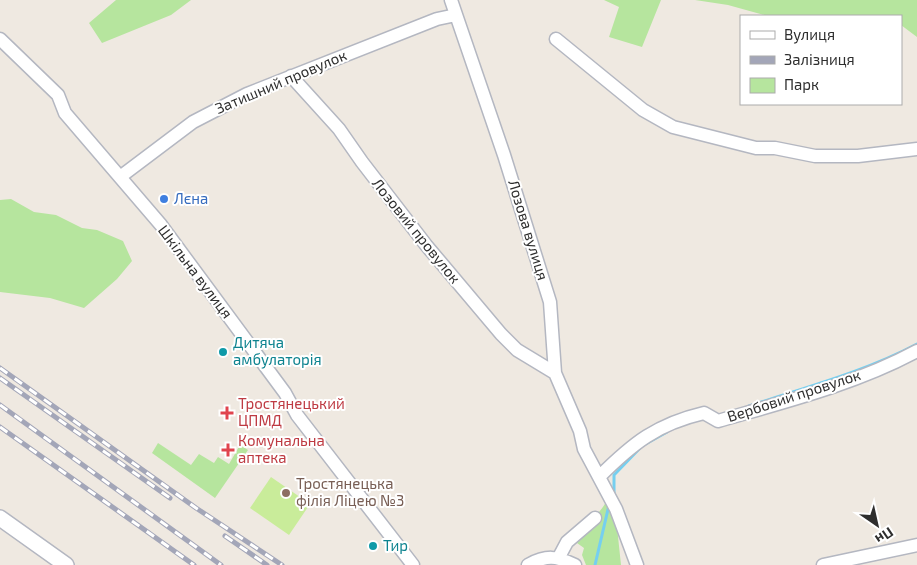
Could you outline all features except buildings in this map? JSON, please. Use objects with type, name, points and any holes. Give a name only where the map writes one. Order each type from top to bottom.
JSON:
[{"type":"street","name":"Лозова вулиця","points":[[451,0],[504,155],[550,302],[555,373],[580,431],[584,449],[616,509],[637,565]]},
{"type":"street","name":"Затишний провулок","points":[[120,178],[193,122],[247,94],[437,19],[456,15]]},
{"type":"street","name":"Шкільна вулиця","points":[[0,39],[58,95],[65,113],[162,225],[280,387],[297,415],[413,565]]},
{"type":"street","points":[[556,39],[643,110],[673,126],[756,148],[775,148],[815,156],[858,156],[917,149]]},
{"type":"street","name":"Лозовий провулок","points":[[291,76],[339,129],[426,245],[501,334],[517,350],[555,373]]},
{"type":"street","name":"Вербовий провулок","points":[[599,477],[647,434],[681,418],[704,413],[718,421],[786,402],[879,368],[917,351]]},
{"type":"street","points":[[0,518],[66,565]]},
{"type":"street","points":[[559,557],[567,542],[595,518]]},
{"type":"street","points":[[823,565],[917,545]]},
{"type":"street","points":[[528,565],[546,557],[559,557],[575,565]]},
{"type":"green space","points":[[116,0],[191,0],[171,15],[102,43],[89,23]]},
{"type":"green space","points":[[604,0],[661,0],[642,47],[609,37],[619,7]]},
{"type":"green space","points":[[695,0],[917,0],[917,37],[902,26],[902,15],[764,15],[728,5]]},
{"type":"green space","points":[[11,199],[34,212],[56,215],[82,228],[97,230],[123,241],[132,261],[117,279],[84,308],[50,298],[0,292],[0,200]]},
{"type":"green space","points":[[158,443],[191,465],[199,454],[214,463],[218,457],[229,464],[240,445],[248,450],[215,498],[152,453]]},
{"type":"green space","points":[[271,477],[310,504],[289,535],[250,508]]},
{"type":"green space","points":[[609,496],[617,527],[621,565],[586,565],[582,555],[584,548],[577,543]]},
{"type":"waterway","points":[[749,406],[856,371],[917,344]]},
{"type":"waterway","points":[[614,495],[614,475],[642,446],[667,432]]},
{"type":"waterway","points":[[595,565],[609,505]]},
{"type":"railway","points":[[0,368],[196,508],[282,565]]},
{"type":"railway","points":[[0,378],[170,498]]},
{"type":"railway","points":[[0,405],[221,565]]},
{"type":"railway","points":[[0,427],[194,565]]},
{"type":"railway","points":[[225,536],[267,565]]},
{"type":"place","name":"Лєна","points":[[164,199]]},
{"type":"place","name":"Дитяча амбулаторія","points":[[223,352]]},
{"type":"place","name":"Тростянецький ЦПМД","points":[[227,413]]},
{"type":"place","name":"Комунальна аптека","points":[[228,450]]},
{"type":"place","name":"Тростянецька філія Ліцею №3","points":[[286,493]]},
{"type":"place","name":"Тир","points":[[373,546]]}]
